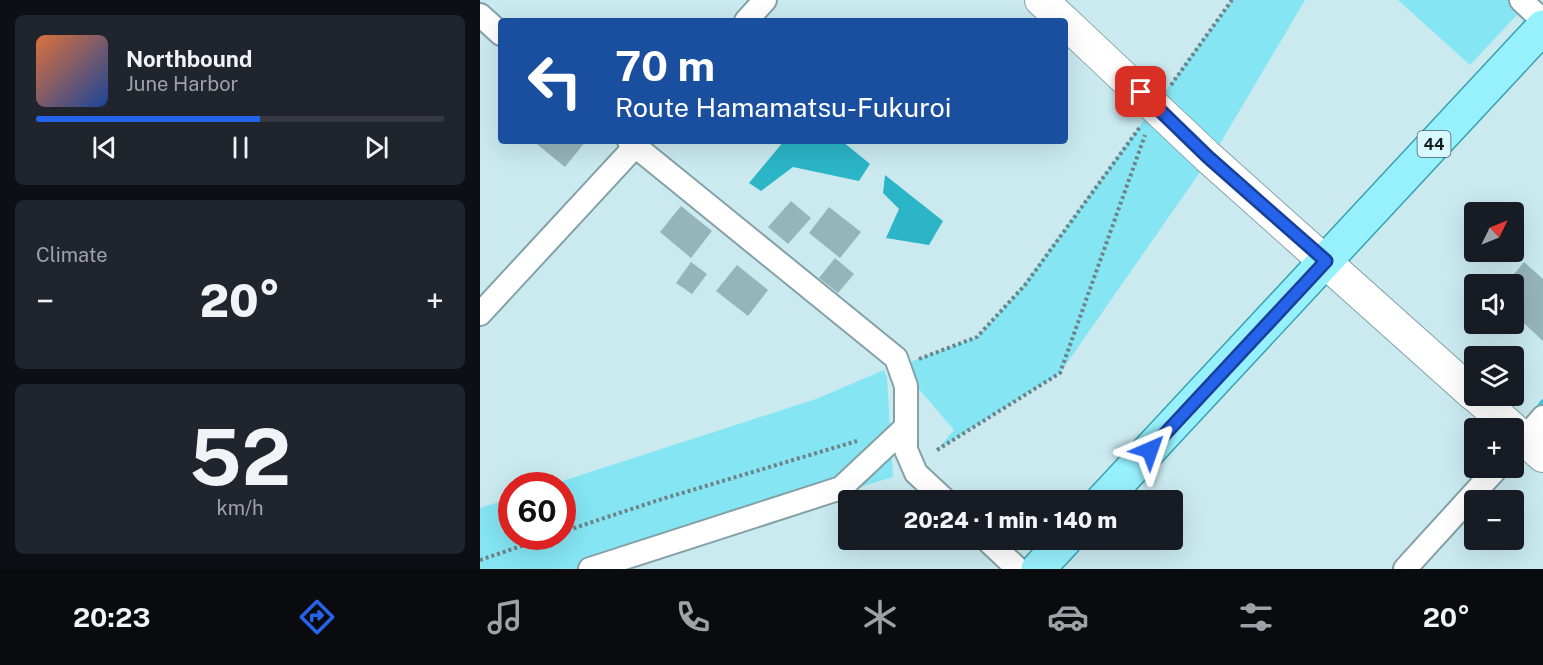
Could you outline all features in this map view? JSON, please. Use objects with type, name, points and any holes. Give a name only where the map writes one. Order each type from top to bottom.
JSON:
[{"type":"main road","points":[[1041,0],[1061,18]]},
{"type":"main road","points":[[1068,25],[1208,157],[1464,385]]},
{"type":"main road","name":"44","points":[[1112,490],[1543,27]]},
{"type":"main road","points":[[1488,406],[1525,437]]},
{"type":"main road","points":[[1038,569],[1056,550]]},
{"type":"street","points":[[749,18],[765,0]]},
{"type":"street","points":[[1521,0],[1543,21]]},
{"type":"street","points":[[480,15],[498,31]]},
{"type":"street","points":[[480,314],[633,144]]},
{"type":"street","points":[[635,144],[896,358],[906,386],[906,450],[916,473],[934,490]]},
{"type":"street","points":[[590,569],[841,488],[906,427]]},
{"type":"street","points":[[1406,569],[1488,478]]},
{"type":"street","points":[[998,550],[1018,569]]},
{"type":"path","points":[[899,366],[977,337],[1025,285],[1232,0]]},
{"type":"path","points":[[937,450],[1060,374],[1156,106]]},
{"type":"path","points":[[576,527],[662,499],[862,440]]},
{"type":"path","points":[[480,560],[510,550]]},
{"type":"shaded area","points":[[1232,0],[1305,0],[1221,142],[1060,373],[937,450],[954,430],[899,366],[977,337],[1019,291]]},
{"type":"shaded area","points":[[1398,0],[1531,0],[1470,65]]},
{"type":"shaded area","points":[[782,144],[846,144],[870,164],[859,181],[793,167],[761,191],[749,183]]},
{"type":"shaded area","points":[[885,175],[943,221],[929,245],[886,238],[899,209],[883,193]]},
{"type":"shaded area","points":[[884,370],[887,378],[893,477],[850,490],[838,490],[838,494],[590,569],[480,569],[480,508],[498,502],[498,550],[576,550],[576,477],[816,399]]},
{"type":"building","points":[[537,144],[584,144],[565,167]]},
{"type":"building","points":[[791,201],[811,218],[788,244],[768,227]]},
{"type":"building","points":[[681,206],[712,231],[691,258],[660,232]]},
{"type":"building","points":[[829,207],[861,232],[840,258],[809,233]]},
{"type":"building","points":[[835,258],[854,274],[838,293],[819,278]]},
{"type":"building","points":[[691,262],[707,274],[692,294],[676,283]]},
{"type":"building","points":[[1524,262],[1543,279],[1543,341],[1524,323],[1524,274],[1514,274]]},
{"type":"building","points":[[737,265],[768,290],[748,316],[716,291]]},
{"type":"route","points":[[1141,92],[1208,157],[1326,261],[1150,450]]}]
